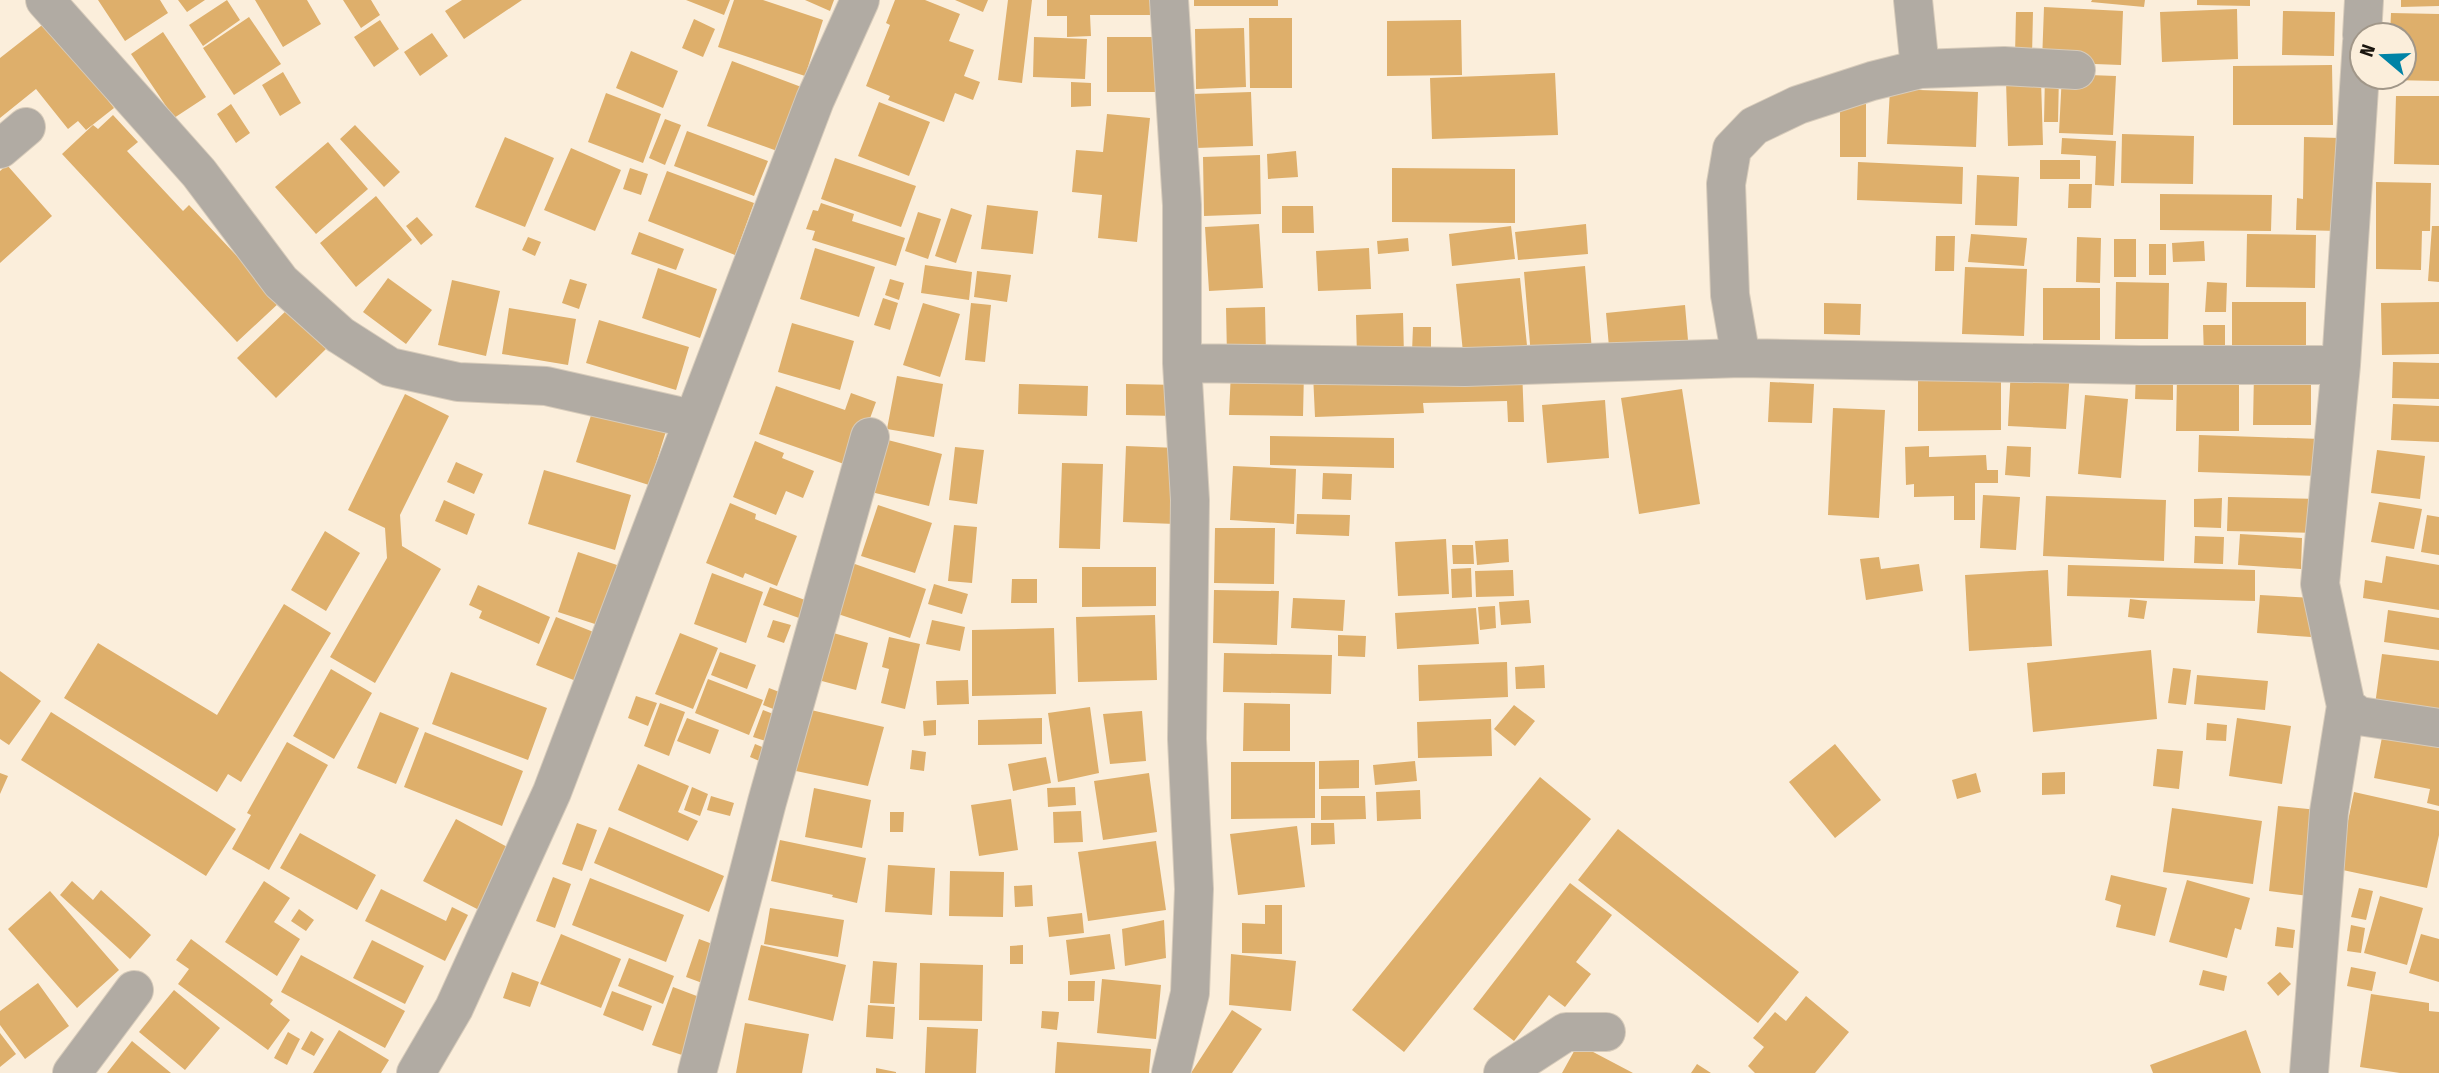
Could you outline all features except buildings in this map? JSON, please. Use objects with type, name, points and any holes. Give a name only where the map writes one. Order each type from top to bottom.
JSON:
[{"type":"street","points":[[45,0],[199,173],[281,282],[340,335],[390,367],[458,382],[546,386],[692,419]]},
{"type":"street","points":[[416,1073],[454,1008],[552,793],[815,100],[860,0]]},
{"type":"street","points":[[1169,0],[1182,205],[1182,363],[1190,500],[1187,740],[1194,889],[1190,993],[1171,1073]]},
{"type":"street","points":[[1913,0],[1920,69]]},
{"type":"street","points":[[2363,21],[2364,0]]},
{"type":"street","points":[[1741,358],[1730,295],[1726,184],[1732,149],[1754,126],[1798,105],[1872,80],[1920,69],[2004,66],[2076,70]]},
{"type":"street","points":[[2309,1073],[2329,813],[2346,706],[2320,584],[2341,365],[2359,91]]},
{"type":"street","points":[[1182,363],[1465,368],[1741,358],[2140,365],[2341,365]]},
{"type":"street","points":[[696,1073],[767,802],[870,437]]},
{"type":"street","points":[[2346,706],[2359,716],[2439,729]]},
{"type":"street","points":[[72,1073],[134,990]]},
{"type":"street","points":[[1503,1073],[1566,1032],[1606,1032]]}]
